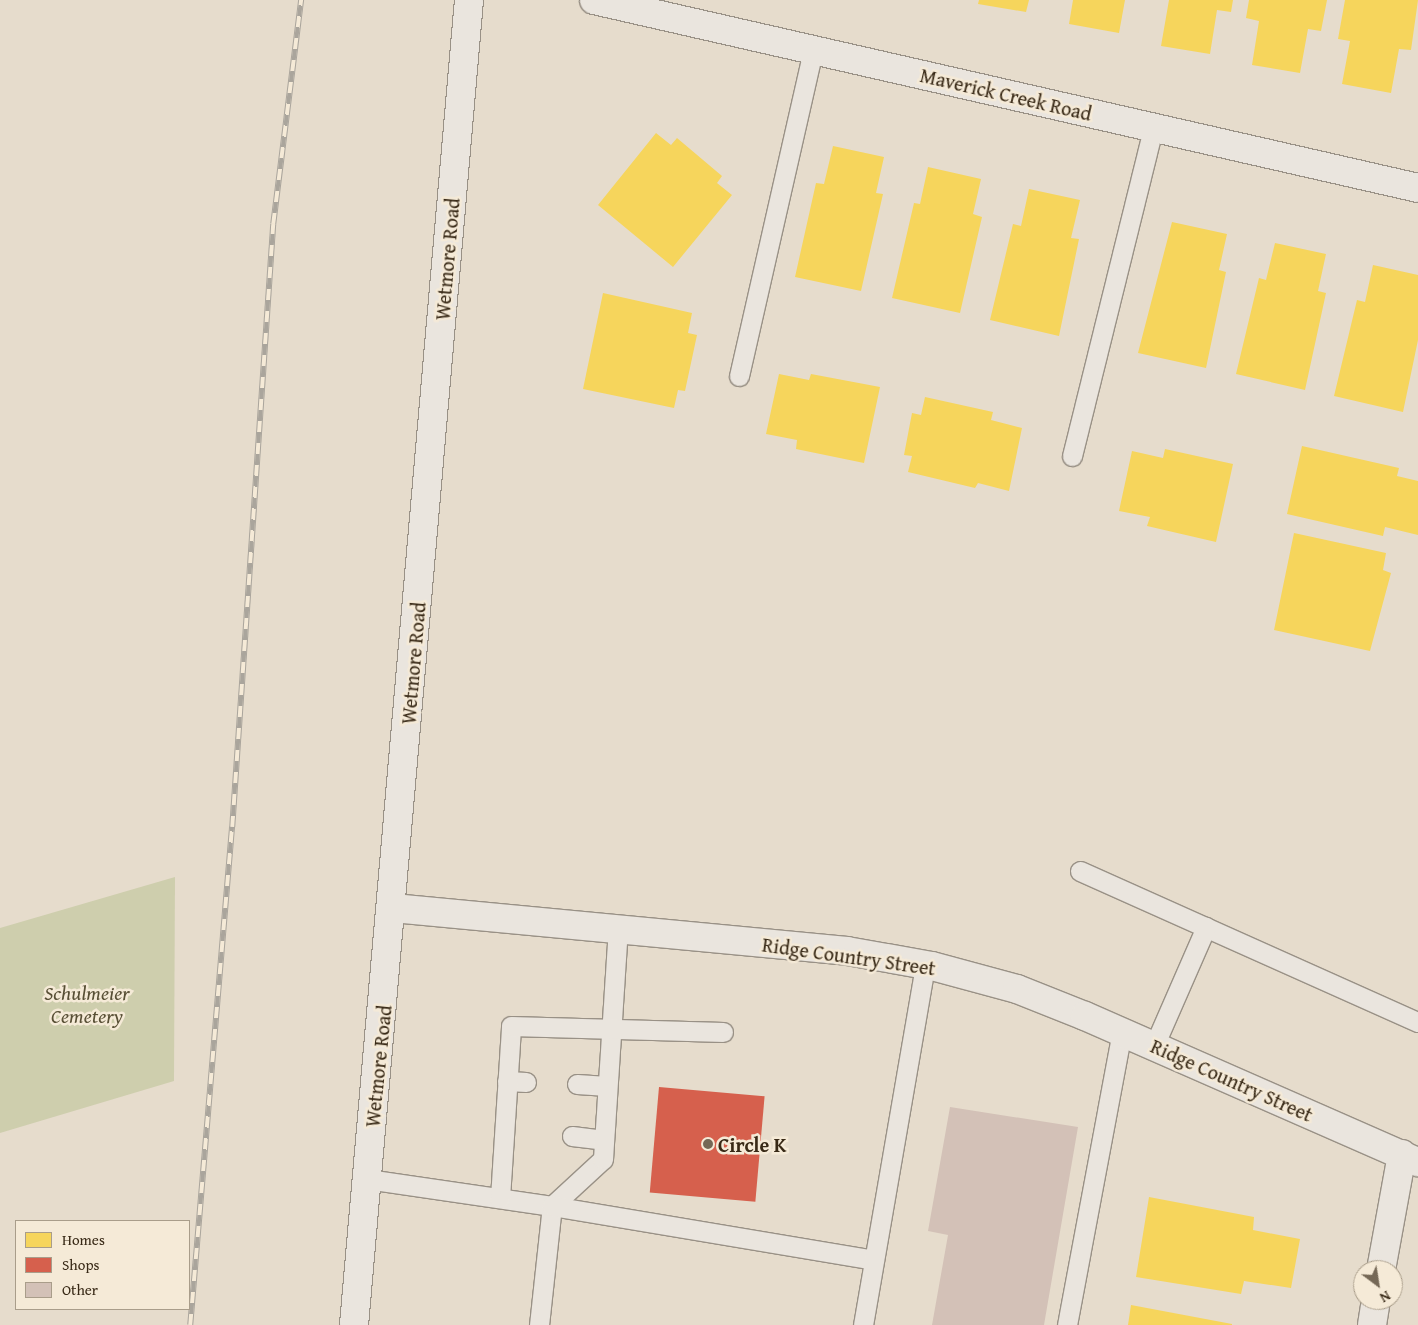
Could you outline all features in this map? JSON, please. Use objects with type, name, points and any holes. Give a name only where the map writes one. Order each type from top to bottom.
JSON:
[{"type":"street","name":"Wetmore Road","points":[[354,1325],[366,1179],[393,908],[469,0]]},
{"type":"street","name":"Maverick Creek Road","points":[[594,0],[1418,188]]},
{"type":"street","name":"Ridge Country Street","points":[[393,908],[846,951],[925,965],[1017,990],[1122,1031],[1410,1158]]},
{"type":"street","points":[[1384,1260],[1410,1158]]},
{"type":"street","points":[[1372,1325],[1374,1310]]},
{"type":"lane","points":[[739,376],[813,50]]},
{"type":"lane","points":[[1072,456],[1153,128]]},
{"type":"lane","points":[[1080,871],[1418,1022]]},
{"type":"lane","points":[[1154,1046],[1206,927]]},
{"type":"lane","points":[[539,1325],[552,1206],[603,1159],[618,930]]},
{"type":"lane","points":[[863,1325],[925,965]]},
{"type":"lane","points":[[500,1198],[513,1132],[517,1081],[511,1026],[723,1032]]},
{"type":"lane","points":[[1067,1325],[1122,1031]]},
{"type":"lane","points":[[577,1084],[607,1086]]},
{"type":"lane","points":[[572,1136],[604,1140]]},
{"type":"lane","points":[[366,1179],[552,1206],[874,1260]]},
{"type":"green space","name":"Schulmeier Cemetery","points":[[175,877],[174,1081],[0,1133],[0,928]]},
{"type":"building: Homes","points":[[979,0],[1029,0],[1026,12],[978,4]]},
{"type":"building: Homes","points":[[1073,0],[1125,0],[1119,33],[1069,24]]},
{"type":"building: Homes","points":[[1169,0],[1233,0],[1231,12],[1217,10],[1210,54],[1161,46]]},
{"type":"building: Homes","points":[[1249,0],[1327,0],[1321,31],[1308,29],[1300,73],[1252,65],[1259,21],[1246,18]]},
{"type":"building: Homes","points":[[1345,0],[1418,0],[1411,50],[1399,49],[1391,93],[1342,84],[1350,41],[1338,39]]},
{"type":"building: Homes","points":[[656,133],[671,145],[677,138],[722,176],[717,183],[732,195],[673,267],[598,205]]},
{"type":"building: Homes","points":[[833,146],[884,157],[876,193],[883,194],[861,291],[795,277],[816,183],[824,184]]},
{"type":"building: Homes","points":[[928,167],[981,179],[973,214],[982,217],[960,313],[892,298],[914,203],[920,204]]},
{"type":"building: Homes","points":[[1029,189],[1080,200],[1071,238],[1079,239],[1059,336],[990,320],[1013,224],[1021,226]]},
{"type":"building: Homes","points":[[1172,222],[1227,234],[1219,270],[1226,272],[1206,368],[1138,353]]},
{"type":"building: Homes","points":[[1275,243],[1326,254],[1318,291],[1326,293],[1305,390],[1236,374],[1259,278],[1266,280]]},
{"type":"building: Homes","points":[[1373,265],[1418,275],[1418,340],[1403,412],[1334,396],[1357,300],[1365,302]]},
{"type":"building: Homes","points":[[603,293],[692,313],[688,333],[697,335],[685,391],[678,390],[674,408],[583,389]]},
{"type":"building: Homes","points":[[779,374],[809,380],[811,374],[880,387],[864,463],[796,449],[797,440],[766,434]]},
{"type":"building: Homes","points":[[925,397],[993,412],[991,420],[1022,428],[1009,491],[978,483],[975,488],[908,472],[912,456],[904,455],[912,413],[921,415]]},
{"type":"building: Homes","points":[[1302,446],[1399,468],[1397,476],[1418,481],[1418,535],[1385,527],[1383,536],[1287,514]]},
{"type":"building: Homes","points":[[1165,449],[1233,464],[1216,542],[1147,526],[1150,517],[1119,511],[1132,451],[1163,458]]},
{"type":"building: Homes","points":[[1294,533],[1386,553],[1383,570],[1391,573],[1370,651],[1274,630]]},
{"type":"building: Homes","points":[[1149,1197],[1254,1217],[1253,1230],[1300,1239],[1291,1288],[1244,1281],[1241,1294],[1136,1277]]},
{"type":"building: Homes","points":[[1131,1305],[1232,1324],[1232,1325],[1128,1325]]},
{"type":"building: Shops","name":"Circle K","points":[[659,1087],[765,1096],[755,1202],[650,1193]]},
{"type":"building: Other","points":[[950,1107],[1078,1127],[1044,1325],[932,1325],[948,1235],[928,1231]]},
{"type":"railway","points":[[190,1325],[232,827],[273,224],[301,0]]},
{"type":"place","name":"Circle K","points":[[708,1144]]}]
